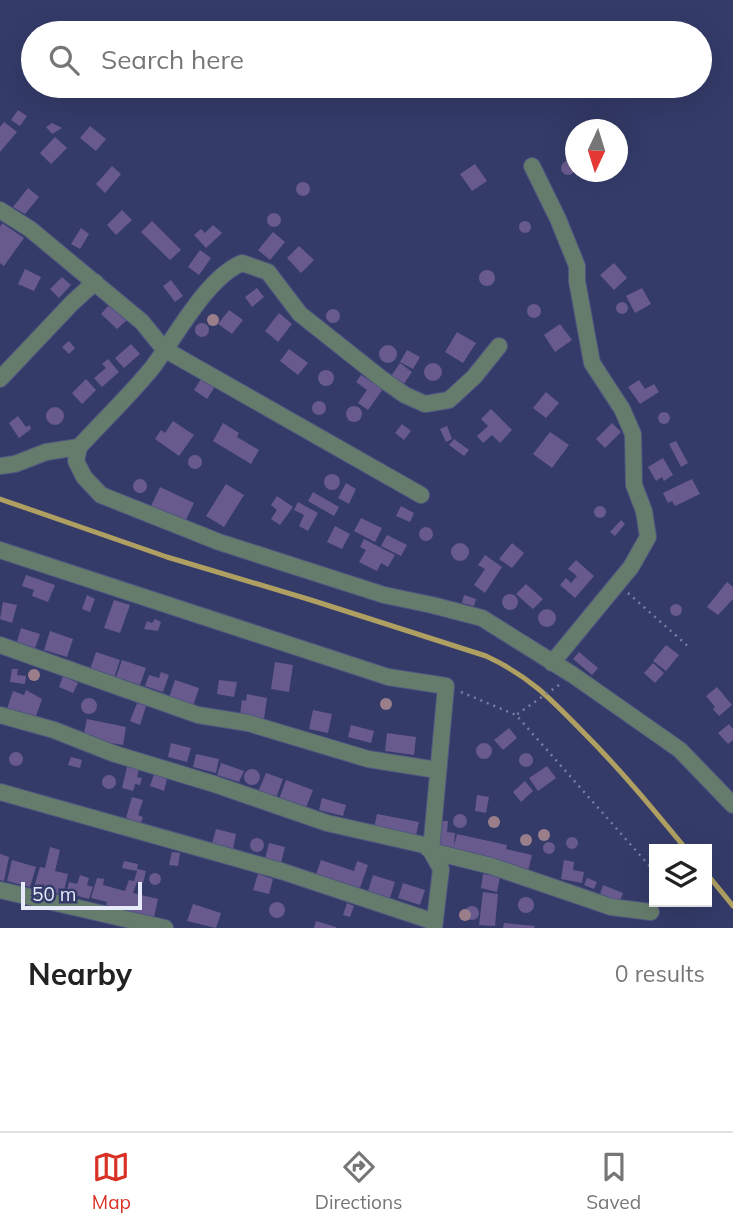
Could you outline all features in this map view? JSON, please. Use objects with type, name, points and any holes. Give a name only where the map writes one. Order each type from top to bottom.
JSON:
[{"type":"street","points":[[532,166],[577,266],[577,281],[592,363],[622,409],[633,434],[634,485],[644,511],[648,537],[631,567],[552,663]]},
{"type":"street","points":[[0,210],[30,229],[95,282],[142,322],[164,349],[421,495]]},
{"type":"street","points":[[499,346],[474,377],[449,400],[425,404],[405,395],[382,379],[300,314],[268,272],[242,263],[229,268],[183,321],[152,367],[79,447],[76,461],[84,477],[101,495],[219,542],[384,595],[482,618],[573,675],[680,750],[733,805]]},
{"type":"street","points":[[0,379],[95,282]]},
{"type":"street","points":[[0,466],[15,464],[47,452],[79,447]]},
{"type":"street","points":[[0,550],[388,677],[446,686],[430,851]]},
{"type":"street","points":[[0,645],[198,715],[248,723],[368,759],[437,770]]},
{"type":"street","points":[[0,715],[54,730],[115,754],[214,784],[327,823],[424,845],[441,869],[434,925],[281,870],[0,792]]},
{"type":"street","points":[[430,851],[491,866],[611,907],[650,912]]},
{"type":"street","points":[[0,890],[165,928]]},
{"type":"path","points":[[617,584],[690,648]]},
{"type":"path","points":[[516,715],[573,675]]},
{"type":"path","points":[[446,686],[516,715],[649,865]]},
{"type":"building","points":[[18,110],[27,116],[20,126],[11,120]]},
{"type":"building","points":[[4,122],[17,132],[0,152],[0,127]]},
{"type":"building","points":[[52,123],[62,128],[52,134],[46,127]]},
{"type":"building","points":[[90,126],[106,139],[96,151],[80,138]]},
{"type":"building","points":[[55,137],[67,148],[51,164],[40,153]]},
{"type":"building","points":[[565,162],[565,174],[561,168]]},
{"type":"building","points":[[475,164],[487,181],[472,191],[460,174]]},
{"type":"building","points":[[112,166],[121,174],[105,193],[96,184]]},
{"type":"building","points":[[303,182],[308,184],[308,194],[303,196],[298,194],[296,189],[298,184]]},
{"type":"building","points":[[28,188],[39,197],[25,214],[13,207]]},
{"type":"building","points":[[122,210],[132,220],[116,235],[107,225]]},
{"type":"building","points":[[274,213],[279,215],[279,225],[274,227],[269,225],[267,220],[269,215]]},
{"type":"building","points":[[152,221],[181,250],[170,260],[141,232]]},
{"type":"building","points":[[525,221],[531,227],[525,233],[519,227]]},
{"type":"building","points":[[2,223],[24,238],[4,266],[0,263]]},
{"type":"building","points":[[213,225],[222,233],[206,248],[194,235],[201,229],[205,233]]},
{"type":"building","points":[[81,228],[89,234],[80,249],[71,244]]},
{"type":"building","points":[[273,232],[285,242],[270,260],[258,250]]},
{"type":"building","points":[[299,246],[314,260],[301,273],[287,258]]},
{"type":"building","points":[[200,250],[211,258],[199,275],[188,267]]},
{"type":"building","points":[[614,263],[627,278],[614,290],[600,275]]},
{"type":"building","points":[[25,269],[41,277],[34,291],[18,284]]},
{"type":"building","points":[[487,270],[495,278],[487,286],[479,278]]},
{"type":"building","points":[[62,277],[71,285],[59,298],[50,289]]},
{"type":"building","points":[[171,280],[183,296],[175,302],[163,286]]},
{"type":"building","points":[[257,288],[264,297],[252,307],[245,297]]},
{"type":"building","points":[[642,288],[651,304],[635,313],[626,296]]},
{"type":"building","points":[[622,302],[628,308],[622,314],[616,308]]},
{"type":"building","points":[[110,304],[127,320],[117,329],[101,314]]},
{"type":"building","points":[[534,304],[539,306],[539,316],[534,318],[529,316],[527,311],[529,306]]},
{"type":"building","points":[[333,309],[338,311],[338,321],[333,323],[328,321],[326,316],[328,311]]},
{"type":"building","points":[[229,310],[243,320],[232,334],[218,324]]},
{"type":"building","points":[[279,313],[292,324],[278,342],[265,331]]},
{"type":"building","points":[[199,323],[205,323],[209,330],[205,337],[199,337],[195,333],[195,327]]},
{"type":"building","points":[[560,324],[572,340],[555,352],[544,335]]},
{"type":"building","points":[[457,332],[476,343],[463,363],[445,352]]},
{"type":"building","points":[[69,341],[75,348],[69,354],[62,347]]},
{"type":"building","points":[[131,344],[140,354],[124,368],[115,358]]},
{"type":"building","points":[[388,345],[394,348],[397,354],[394,360],[388,363],[382,360],[379,354],[382,348]]},
{"type":"building","points":[[289,349],[308,363],[298,375],[280,361]]},
{"type":"building","points":[[407,350],[420,357],[413,369],[400,362]]},
{"type":"building","points":[[108,359],[119,372],[102,387],[94,378],[106,368],[102,364]]},
{"type":"building","points":[[400,363],[412,372],[401,388],[389,379]]},
{"type":"building","points":[[433,363],[439,366],[442,372],[439,378],[433,381],[427,378],[424,372],[427,366]]},
{"type":"building","points":[[326,370],[334,378],[326,386],[318,378]]},
{"type":"building","points":[[361,375],[383,389],[368,410],[358,403],[367,390],[356,382]]},
{"type":"building","points":[[203,376],[216,385],[207,399],[194,390]]},
{"type":"building","points":[[86,379],[96,390],[82,404],[72,393]]},
{"type":"building","points":[[639,380],[645,389],[654,384],[659,392],[640,404],[628,387]]},
{"type":"building","points":[[546,392],[559,403],[546,418],[533,408]]},
{"type":"building","points":[[319,401],[324,403],[324,413],[319,415],[314,413],[312,408],[314,403]]},
{"type":"building","points":[[351,406],[357,406],[362,414],[360,420],[351,422],[346,417],[346,411]]},
{"type":"building","points":[[55,407],[61,410],[64,416],[61,422],[55,425],[49,422],[46,416],[49,410]]},
{"type":"building","points":[[491,409],[512,430],[500,443],[492,435],[483,443],[477,436],[488,426],[481,419]]},
{"type":"building","points":[[664,412],[670,418],[664,424],[658,418]]},
{"type":"building","points":[[18,416],[26,427],[30,425],[31,429],[19,438],[9,423]]},
{"type":"building","points":[[173,421],[194,435],[179,456],[155,439],[161,430],[165,433]]},
{"type":"building","points":[[223,423],[239,433],[237,437],[259,450],[251,464],[213,441]]},
{"type":"building","points":[[612,423],[621,432],[605,448],[596,439]]},
{"type":"building","points":[[402,424],[411,431],[404,440],[395,433]]},
{"type":"building","points":[[447,426],[452,439],[446,442],[440,429]]},
{"type":"building","points":[[550,432],[569,445],[552,468],[533,454]]},
{"type":"building","points":[[454,439],[469,450],[464,456],[449,445]]},
{"type":"building","points":[[676,441],[688,463],[681,467],[669,444]]},
{"type":"building","points":[[192,455],[198,455],[202,462],[198,469],[192,469],[188,465],[188,459]]},
{"type":"building","points":[[663,458],[673,475],[664,481],[662,477],[656,481],[648,467]]},
{"type":"building","points":[[332,474],[338,476],[338,488],[332,490],[326,488],[324,482],[326,476]]},
{"type":"building","points":[[137,479],[143,479],[147,486],[143,493],[137,493],[133,489],[133,483]]},
{"type":"building","points":[[692,479],[700,494],[675,506],[672,501],[668,503],[663,493]]},
{"type":"building","points":[[346,483],[356,489],[349,504],[338,498]]},
{"type":"building","points":[[226,484],[244,495],[224,527],[206,516]]},
{"type":"building","points":[[160,487],[194,503],[185,522],[151,506]]},
{"type":"building","points":[[313,492],[339,507],[334,516],[308,501]]},
{"type":"building","points":[[277,496],[293,507],[280,525],[271,519],[277,510],[271,505]]},
{"type":"building","points":[[298,502],[318,513],[308,531],[299,526],[304,515],[294,510]]},
{"type":"building","points":[[401,506],[414,513],[410,522],[396,516]]},
{"type":"building","points":[[600,506],[606,512],[600,518],[594,512]]},
{"type":"building","points":[[361,518],[382,528],[375,542],[354,531]]},
{"type":"building","points":[[621,520],[625,524],[615,536],[610,532]]},
{"type":"building","points":[[335,526],[350,534],[342,549],[327,542]]},
{"type":"building","points":[[426,527],[431,529],[431,539],[426,541],[421,539],[419,534],[421,529]]},
{"type":"building","points":[[387,535],[407,545],[401,556],[381,546]]},
{"type":"building","points":[[364,539],[395,555],[388,567],[381,563],[377,571],[359,562],[366,550],[360,547]]},
{"type":"building","points":[[460,543],[466,546],[469,552],[466,558],[460,561],[454,558],[451,552],[454,546]]},
{"type":"building","points":[[512,543],[524,553],[512,568],[499,559]]},
{"type":"building","points":[[485,555],[502,567],[485,593],[474,585],[485,569],[478,565]]},
{"type":"building","points":[[576,560],[594,576],[575,598],[560,585],[566,578],[571,583],[577,576],[568,569]]},
{"type":"building","points":[[26,575],[55,585],[48,602],[32,596],[34,590],[22,586]]},
{"type":"building","points":[[727,582],[733,587],[733,599],[718,615],[707,607]]},
{"type":"building","points":[[526,584],[543,599],[533,609],[516,594]]},
{"type":"building","points":[[510,594],[518,602],[510,610],[502,602]]},
{"type":"building","points":[[87,595],[95,599],[90,612],[82,609]]},
{"type":"building","points":[[464,595],[476,599],[474,606],[462,603]]},
{"type":"building","points":[[114,600],[130,605],[120,633],[104,628]]},
{"type":"building","points":[[3,602],[17,605],[12,623],[0,619]]},
{"type":"building","points":[[676,604],[682,610],[676,616],[670,610]]},
{"type":"building","points":[[547,609],[553,612],[556,618],[553,624],[547,627],[541,624],[538,618],[541,612]]},
{"type":"building","points":[[155,619],[161,622],[158,631],[144,629],[147,621],[152,623]]},
{"type":"building","points":[[21,628],[40,634],[35,648],[17,642]]},
{"type":"building","points":[[50,631],[73,639],[67,657],[44,650]]},
{"type":"building","points":[[666,645],[679,655],[666,671],[653,661]]},
{"type":"building","points":[[96,652],[120,660],[114,678],[90,670]]},
{"type":"building","points":[[579,652],[598,668],[592,675],[573,659]]},
{"type":"building","points":[[122,660],[146,668],[140,685],[116,677]]},
{"type":"building","points":[[275,662],[293,665],[289,692],[271,689]]},
{"type":"building","points":[[653,663],[664,673],[655,683],[644,673]]},
{"type":"building","points":[[12,669],[18,669],[17,675],[26,676],[25,684],[10,682]]},
{"type":"building","points":[[161,672],[169,675],[163,692],[145,686],[149,675],[159,678]]},
{"type":"building","points":[[63,676],[78,683],[73,693],[59,687]]},
{"type":"building","points":[[175,680],[199,688],[193,706],[169,698]]},
{"type":"building","points":[[219,680],[237,682],[234,697],[217,694]]},
{"type":"building","points":[[717,687],[732,705],[719,716],[706,696]]},
{"type":"building","points":[[26,690],[42,699],[35,719],[7,709],[13,691],[24,695]]},
{"type":"building","points":[[247,694],[267,698],[264,719],[240,715],[242,700],[246,701]]},
{"type":"building","points":[[89,698],[97,706],[89,714],[81,706]]},
{"type":"building","points":[[137,703],[146,706],[140,725],[130,721]]},
{"type":"building","points":[[313,710],[332,714],[328,733],[309,729]]},
{"type":"building","points":[[87,719],[126,727],[123,745],[83,738]]},
{"type":"building","points":[[729,724],[733,729],[733,740],[728,744],[718,733]]},
{"type":"building","points":[[351,725],[374,731],[371,743],[348,737]]},
{"type":"building","points":[[509,728],[517,738],[503,750],[494,740]]},
{"type":"building","points":[[387,733],[416,737],[414,755],[385,751]]},
{"type":"building","points":[[171,743],[191,748],[187,762],[168,757]]},
{"type":"building","points":[[484,743],[492,751],[484,759],[476,751]]},
{"type":"building","points":[[13,752],[19,752],[23,759],[19,766],[13,766],[9,762],[9,756]]},
{"type":"building","points":[[523,753],[529,753],[533,760],[529,767],[523,767],[519,763],[519,757]]},
{"type":"building","points":[[196,754],[219,759],[216,773],[193,767]]},
{"type":"building","points":[[71,757],[82,760],[80,768],[68,765]]},
{"type":"building","points":[[221,763],[244,771],[239,782],[217,775]]},
{"type":"building","points":[[547,766],[556,778],[538,791],[529,778]]},
{"type":"building","points":[[127,767],[139,769],[137,777],[142,778],[140,785],[135,784],[133,791],[122,788]]},
{"type":"building","points":[[252,769],[258,771],[258,783],[252,785],[246,783],[244,777],[246,771]]},
{"type":"building","points":[[266,773],[283,779],[276,798],[258,792]]},
{"type":"building","points":[[154,774],[167,779],[164,791],[150,786]]},
{"type":"building","points":[[106,775],[112,775],[116,782],[112,789],[106,789],[102,785],[102,779]]},
{"type":"building","points":[[286,780],[313,790],[305,810],[279,799]]},
{"type":"building","points":[[525,781],[533,791],[521,802],[513,792]]},
{"type":"building","points":[[477,795],[489,797],[486,813],[475,811]]},
{"type":"building","points":[[132,797],[143,800],[138,815],[143,817],[141,823],[126,818]]},
{"type":"building","points":[[322,798],[346,805],[343,816],[319,810]]},
{"type":"building","points":[[377,814],[419,822],[416,835],[374,828]]},
{"type":"building","points":[[460,814],[465,816],[465,826],[460,828],[455,826],[453,821],[455,816]]},
{"type":"building","points":[[441,821],[448,821],[447,832],[455,833],[454,846],[457,834],[507,845],[506,849],[532,855],[528,871],[503,865],[503,861],[438,848]]},
{"type":"building","points":[[216,829],[236,834],[233,849],[212,844]]},
{"type":"building","points":[[572,837],[578,843],[572,849],[566,843]]},
{"type":"building","points":[[254,838],[260,838],[264,845],[260,852],[254,852],[250,848],[250,842]]},
{"type":"building","points":[[549,842],[555,848],[549,854],[543,848]]},
{"type":"building","points":[[269,843],[285,847],[281,863],[265,859]]},
{"type":"building","points":[[50,847],[60,850],[55,871],[68,874],[63,895],[34,887],[40,867],[45,868]]},
{"type":"building","points":[[172,852],[180,853],[178,866],[169,865]]},
{"type":"building","points":[[0,854],[9,857],[4,881],[0,880]]},
{"type":"building","points":[[12,860],[36,867],[30,887],[7,881]]},
{"type":"building","points":[[321,860],[354,871],[357,861],[368,865],[360,888],[316,874]]},
{"type":"building","points":[[564,860],[574,862],[573,870],[584,872],[582,883],[561,879]]},
{"type":"building","points":[[124,861],[138,864],[137,869],[146,871],[143,883],[137,882],[133,893],[158,899],[154,917],[106,905],[107,902],[91,898],[97,878],[104,879],[103,885],[125,891],[129,880],[134,881],[137,871],[122,868]]},
{"type":"building","points":[[155,873],[161,879],[155,885],[149,879]]},
{"type":"building","points":[[258,874],[273,879],[269,894],[253,890]]},
{"type":"building","points":[[483,874],[500,877],[497,892],[481,888]]},
{"type":"building","points":[[80,875],[89,878],[87,885],[93,887],[89,899],[66,893],[69,882],[77,884]]},
{"type":"building","points":[[373,875],[395,882],[390,898],[368,891]]},
{"type":"building","points":[[587,878],[597,882],[594,889],[584,885]]},
{"type":"building","points":[[403,883],[425,890],[420,905],[398,898]]},
{"type":"building","points":[[603,885],[623,893],[620,901],[600,894]]},
{"type":"building","points":[[483,892],[498,894],[495,926],[479,925]]},
{"type":"building","points":[[523,897],[529,897],[534,905],[532,911],[523,913],[518,908],[518,902]]},
{"type":"building","points":[[274,902],[280,902],[285,910],[283,916],[274,918],[269,913],[269,907]]},
{"type":"building","points":[[347,903],[354,906],[350,917],[343,915]]},
{"type":"building","points":[[193,904],[221,913],[216,928],[187,921]]},
{"type":"building","points":[[469,906],[475,906],[479,913],[475,920],[469,920],[465,916],[465,910]]},
{"type":"building","points":[[316,921],[336,927],[336,928],[314,928]]},
{"type":"building","points":[[504,923],[535,926],[503,928]]},
{"type":"waterway","points":[[0,499],[167,557],[486,656],[527,680],[560,709],[597,746],[682,844]]},
{"type":"waterway","points":[[712,880],[733,906]]}]
